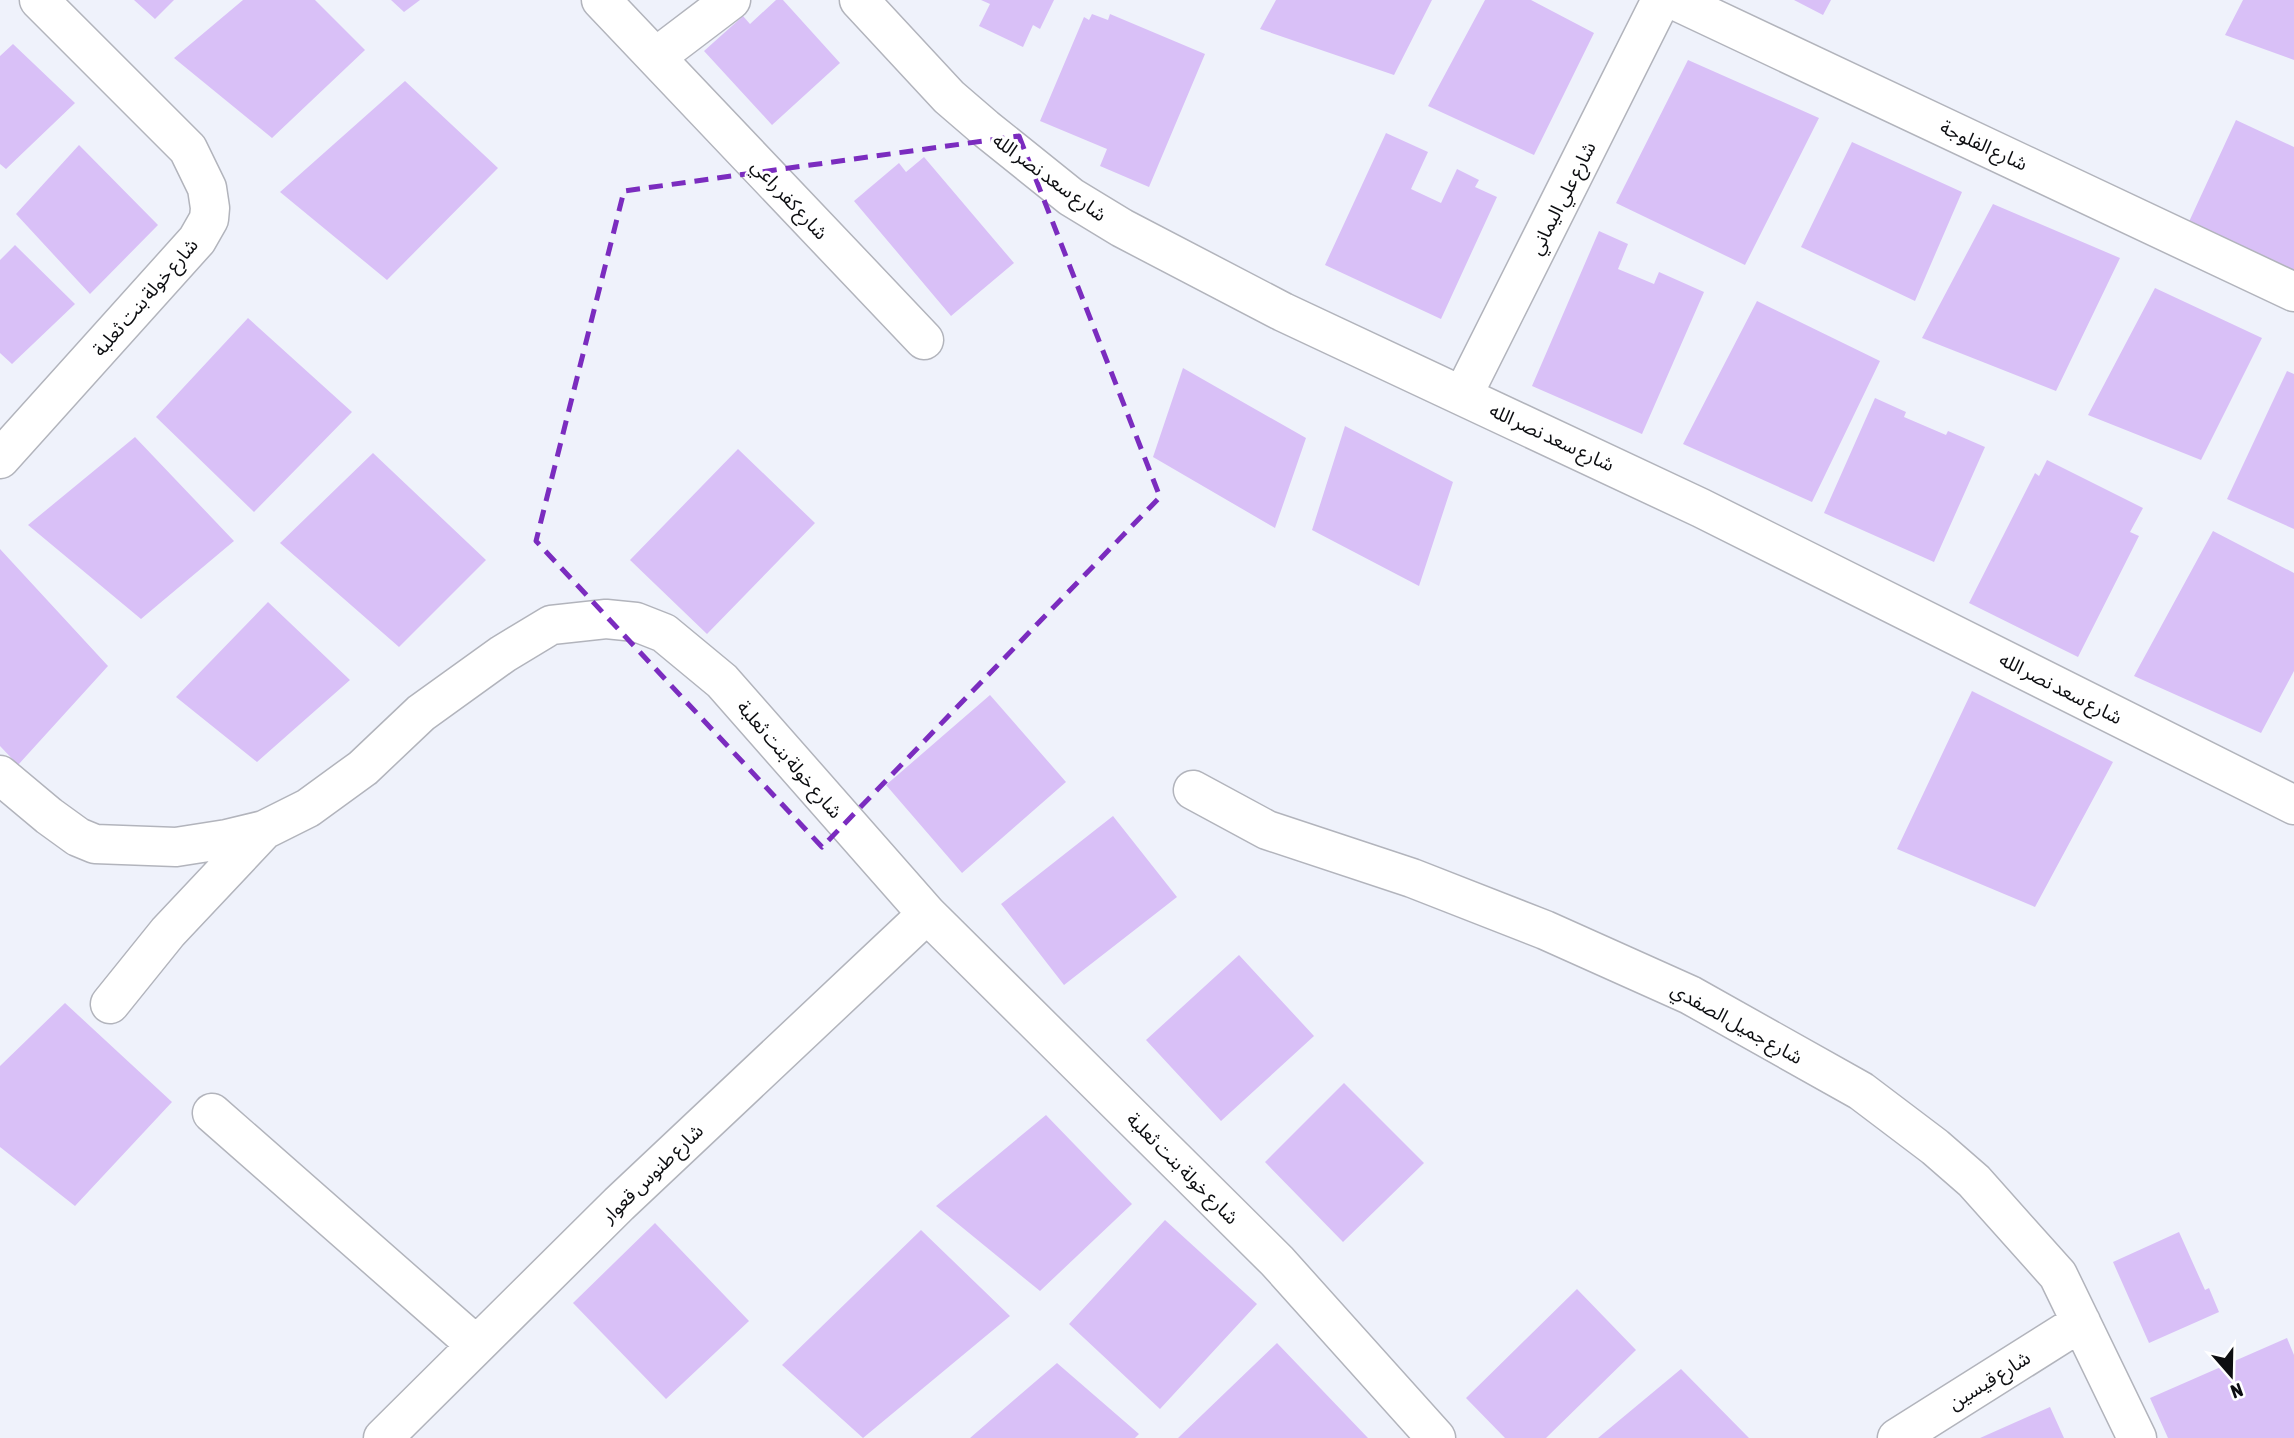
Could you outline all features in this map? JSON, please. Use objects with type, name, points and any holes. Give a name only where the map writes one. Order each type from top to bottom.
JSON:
[{"type":"street","name":"شارع خولة بنت ثعلبة","points":[[0,459],[197,240],[209,219],[210,208],[207,188],[188,149],[39,0]]},
{"type":"street","name":"شارع كفر راعي","points":[[601,0],[924,340]]},
{"type":"street","points":[[656,57],[731,0]]},
{"type":"street","name":"شارع سعد نصر الله","points":[[859,0],[949,97],[1024,163],[1070,197],[1201,272],[1701,508],[2294,805]]},
{"type":"street","name":"شارع علي اليماني","points":[[1463,395],[1661,0]]},
{"type":"street","name":"شارع الفلوجة","points":[[1674,0],[2294,292]]},
{"type":"street","name":"شارع خولة بنت ثعلبة","points":[[0,775],[49,816],[78,837],[94,844],[176,847],[264,830],[308,808],[363,768],[421,713],[503,654],[551,625],[606,619],[636,622],[664,633],[722,681],[927,914],[1277,1261],[1436,1438]]},
{"type":"street","name":"شارع جميل الصفدي","points":[[1193,790],[1267,830],[1412,878],[1545,930],[1642,973],[1690,995],[1861,1091],[1935,1147],[1974,1181],[2058,1275],[2137,1438]]},
{"type":"street","points":[[110,1004],[168,932],[264,830]]},
{"type":"street","name":"شارع طنوس قعوار","points":[[383,1438],[629,1195],[927,914]]},
{"type":"street","points":[[212,1113],[476,1345]]},
{"type":"street","name":"شارع قيسين","points":[[1896,1438],[2081,1322]]},
{"type":"highlighted area","points":[[1019,136],[1160,497],[822,847],[536,541],[624,191]]},
{"type":"building","points":[[134,0],[174,0],[155,19]]},
{"type":"building","points":[[243,0],[315,0],[365,50],[272,138],[174,58]]},
{"type":"building","points":[[391,0],[420,0],[404,12]]},
{"type":"building","points":[[776,0],[783,0],[840,63],[772,125],[704,51],[743,16],[750,24]]},
{"type":"building","points":[[981,0],[1054,0],[1040,29],[1033,25],[1023,47],[979,26],[990,4]]},
{"type":"building","points":[[1276,0],[1432,0],[1394,75],[1260,29]]},
{"type":"building","points":[[1485,0],[1531,0],[1594,33],[1534,155],[1428,106]]},
{"type":"building","points":[[1794,0],[1831,0],[1823,15]]},
{"type":"building","points":[[2243,0],[2294,0],[2294,60],[2225,35]]},
{"type":"building","points":[[1092,14],[1108,20],[1110,14],[1205,54],[1149,187],[1100,166],[1107,149],[1040,121],[1084,17],[1089,20]]},
{"type":"building","points":[[13,44],[75,103],[6,169],[0,164],[0,56]]},
{"type":"building","points":[[1688,60],[1819,118],[1745,265],[1616,203]]},
{"type":"building","points":[[405,81],[498,168],[387,280],[280,192]]},
{"type":"building","points":[[2236,120],[2294,147],[2294,275],[2187,226]]},
{"type":"building","points":[[1386,133],[1428,152],[1411,189],[1441,203],[1457,169],[1479,180],[1475,187],[1497,197],[1441,319],[1325,265]]},
{"type":"building","points":[[1852,142],[1962,192],[1915,301],[1801,247]]},
{"type":"building","points":[[79,145],[158,225],[90,294],[16,214]]},
{"type":"building","points":[[924,157],[1014,263],[951,316],[854,201],[899,163],[906,172]]},
{"type":"building","points":[[1993,204],[2120,258],[2056,391],[1922,338]]},
{"type":"building","points":[[1599,231],[1628,244],[1618,269],[1654,284],[1659,272],[1704,292],[1642,434],[1532,386]]},
{"type":"building","points":[[15,245],[75,304],[12,364],[0,353],[0,260]]},
{"type":"building","points":[[2155,288],[2262,338],[2201,460],[2088,415]]},
{"type":"building","points":[[1757,301],[1880,361],[1812,502],[1683,444]]},
{"type":"building","points":[[248,318],[352,412],[254,512],[156,417]]},
{"type":"building","points":[[1183,368],[1306,438],[1275,528],[1153,457]]},
{"type":"building","points":[[2287,371],[2294,374],[2294,529],[2227,499]]},
{"type":"building","points":[[1875,398],[1906,412],[1904,417],[1946,435],[1948,431],[1985,447],[1934,562],[1824,513]]},
{"type":"building","points":[[1345,426],[1453,482],[1419,586],[1312,530]]},
{"type":"building","points":[[135,437],[234,541],[141,619],[28,525]]},
{"type":"building","points":[[738,449],[815,523],[707,634],[630,560]]},
{"type":"building","points":[[373,453],[486,560],[399,647],[280,543]]},
{"type":"building","points":[[2047,460],[2143,508],[2130,532],[2139,536],[2078,657],[1969,603],[2035,473],[2039,476]]},
{"type":"building","points":[[2213,531],[2294,573],[2294,671],[2261,733],[2134,676]]},
{"type":"building","points":[[0,549],[108,666],[18,765],[0,746]]},
{"type":"building","points":[[268,602],[350,680],[257,762],[176,697]]},
{"type":"building","points":[[1972,691],[2113,762],[2035,907],[1897,849]]},
{"type":"building","points":[[990,695],[1066,782],[962,873],[886,785]]},
{"type":"building","points":[[1113,816],[1177,897],[1064,985],[1001,904]]},
{"type":"building","points":[[1239,955],[1314,1036],[1221,1121],[1146,1040]]},
{"type":"building","points":[[65,1003],[172,1102],[75,1206],[0,1147],[0,1066]]},
{"type":"building","points":[[1344,1083],[1424,1163],[1343,1242],[1265,1162]]},
{"type":"building","points":[[1046,1115],[1132,1204],[1040,1291],[936,1206]]},
{"type":"building","points":[[1165,1220],[1257,1304],[1160,1409],[1069,1324]]},
{"type":"building","points":[[655,1223],[749,1321],[666,1399],[573,1303]]},
{"type":"building","points":[[921,1230],[1010,1316],[863,1438],[782,1365]]},
{"type":"building","points":[[2179,1232],[2205,1290],[2209,1288],[2219,1312],[2149,1343],[2113,1262]]},
{"type":"building","points":[[1577,1289],[1636,1350],[1546,1438],[1505,1438],[1466,1398]]},
{"type":"building","points":[[2287,1338],[2294,1355],[2294,1438],[2168,1438],[2150,1398]]},
{"type":"building","points":[[1277,1343],[1368,1438],[1178,1438]]},
{"type":"building","points":[[1057,1363],[1139,1434],[1135,1438],[970,1438]]},
{"type":"building","points":[[1681,1369],[1749,1438],[1598,1438]]},
{"type":"building","points":[[2050,1407],[2064,1438],[1980,1438]]}]
